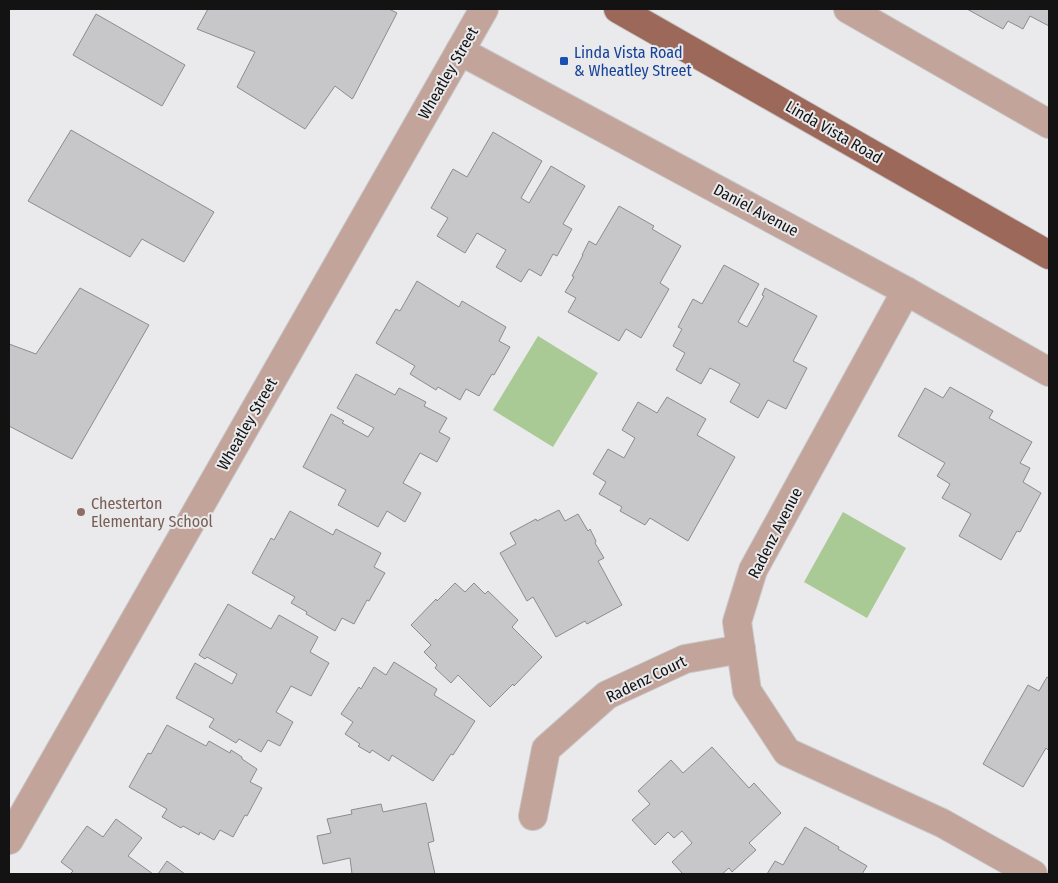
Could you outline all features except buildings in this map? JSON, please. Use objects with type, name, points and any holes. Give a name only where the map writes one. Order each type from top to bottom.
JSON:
[{"type":"main road","name":"Linda Vista Road","points":[[618,9],[1049,255]]},
{"type":"street","name":"Wheatley Street","points":[[9,840],[484,9]]},
{"type":"street","points":[[848,9],[1049,124]]},
{"type":"street","name":"Daniel Avenue","points":[[460,51],[906,291],[1049,372]]},
{"type":"street","name":"Radenz Avenue","points":[[906,291],[753,570],[737,622],[747,692],[787,752],[942,823],[1033,874]]},
{"type":"street","name":"Radenz Court","points":[[533,816],[546,749],[607,695],[685,659],[741,649]]},
{"type":"green space","points":[[538,336],[598,373],[553,447],[493,410]]},
{"type":"green space","points":[[843,512],[906,548],[867,618],[804,582]]},
{"type":"place","name":"Linda Vista Road & Wheatley Street","points":[[564,61]]},
{"type":"place","name":"Chesterton Elementary School","points":[[81,512]]}]
